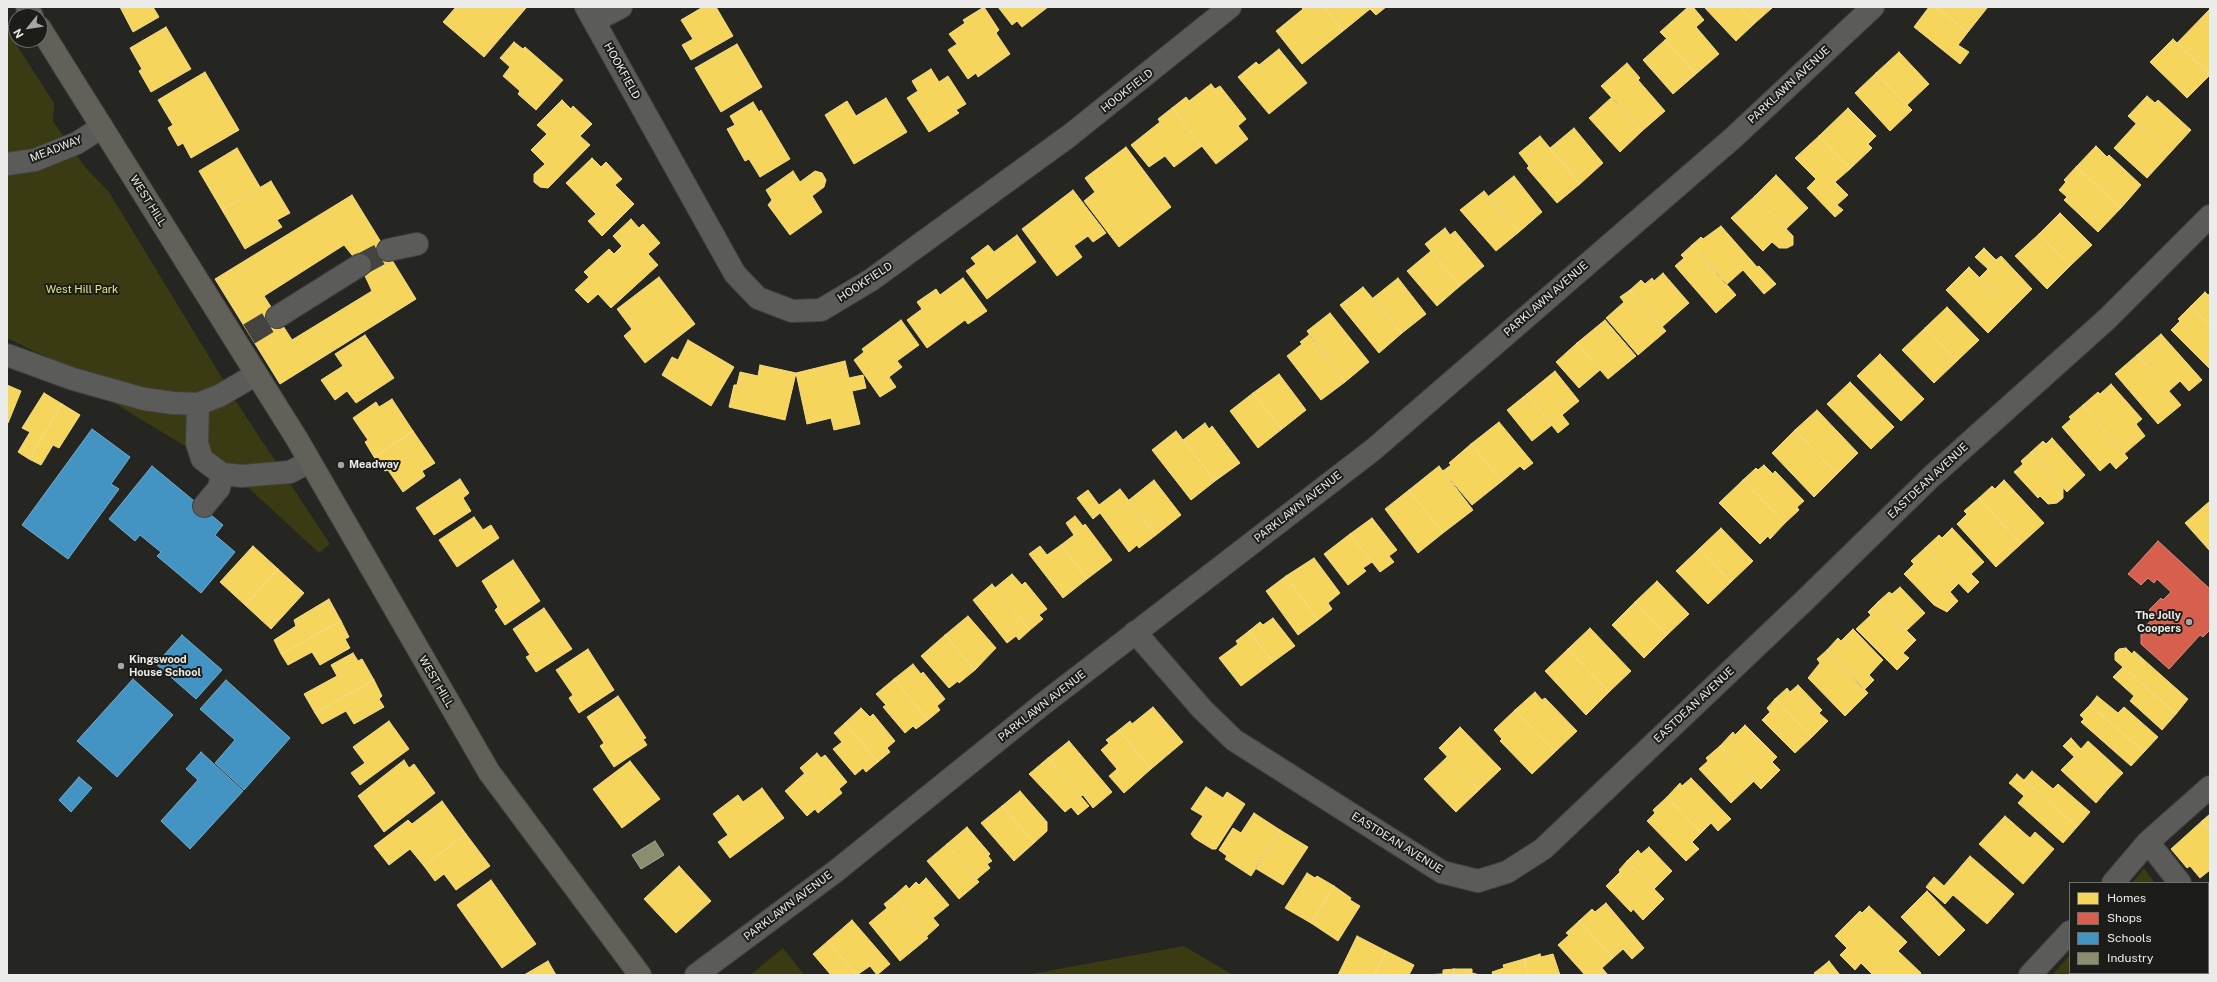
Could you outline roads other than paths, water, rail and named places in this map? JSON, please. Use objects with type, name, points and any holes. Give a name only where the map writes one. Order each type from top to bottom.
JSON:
[{"type":"main road","name":"WEST HILL","points":[[48,41],[102,127],[242,339],[255,375],[309,462],[489,772],[640,975]]},
{"type":"street","points":[[590,14],[621,7]]},
{"type":"street","name":"HOOKFIELD","points":[[590,14],[735,274],[758,298],[792,311],[821,310],[871,280],[1063,141],[1135,86],[1230,7]]},
{"type":"street","name":"PARKLAWN AVENUE","points":[[696,975],[836,871],[1135,632],[1374,449],[1732,138],[1873,7]]},
{"type":"street","name":"MEADWAY","points":[[7,164],[35,160],[77,143],[102,127]]},
{"type":"street","name":"EASTDEAN AVENUE","points":[[1135,632],[1202,709],[1234,740],[1442,872],[1478,880],[1507,872],[1543,849],[1797,608],[1930,477],[2107,319],[2210,216]]},
{"type":"street","points":[[388,250],[417,244]]},
{"type":"street","points":[[277,317],[360,265]]},
{"type":"street","points":[[7,355],[73,379],[144,399],[198,404],[219,396],[255,375]]},
{"type":"street","points":[[198,404],[197,443],[202,459],[222,474],[242,476],[290,472],[309,462]]},
{"type":"street","points":[[204,506],[219,488],[222,474]]},
{"type":"street","points":[[2113,882],[2148,842],[2210,787]]},
{"type":"street","points":[[2148,842],[2179,882]]},
{"type":"street","points":[[2030,975],[2069,933]]},
{"type":"tunnel","points":[[360,265],[388,250]]},
{"type":"tunnel","points":[[249,334],[277,317]]},
{"type":"place","name":"Meadway","points":[[341,465]]},
{"type":"place","name":"The Jolly Coopers","points":[[2189,622]]},
{"type":"place","name":"Kingswood House School","points":[[121,666]]},
{"type":"park label","name":"West Hill Park","points":[[82,290]]}]
